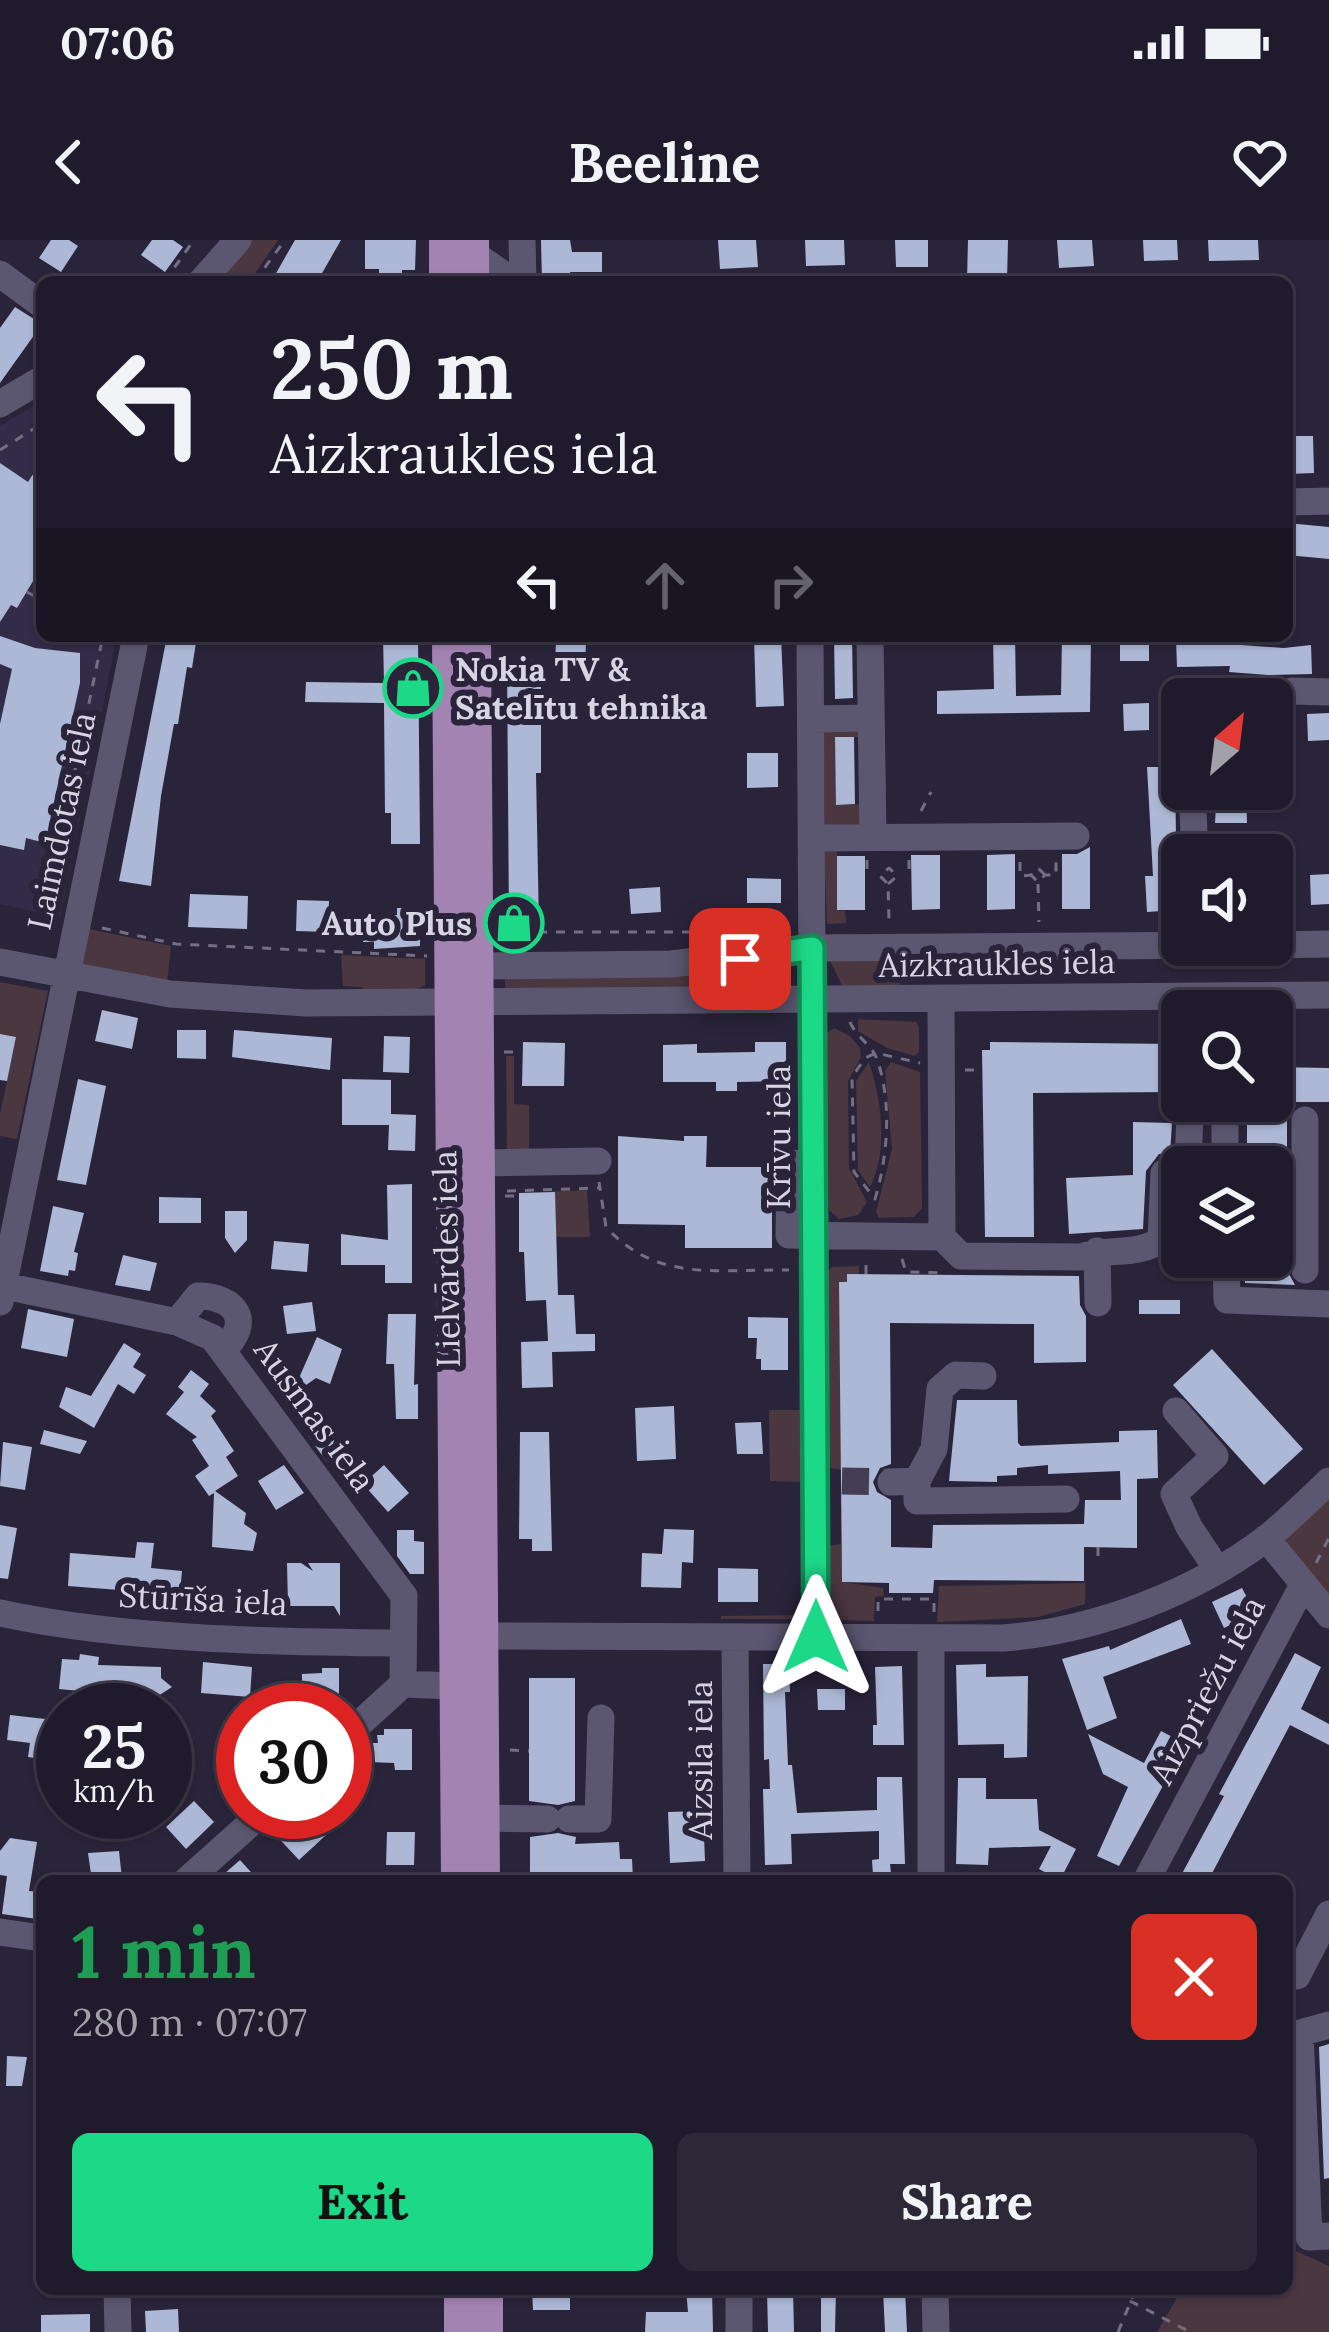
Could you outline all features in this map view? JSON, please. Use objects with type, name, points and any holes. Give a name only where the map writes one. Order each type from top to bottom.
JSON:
[{"type":"main road","points":[[444,240],[444,276]]},
{"type":"main road","name":"Lielvārdes iela","points":[[447,642],[464,1003],[470,1686],[456,1875]]},
{"type":"main road","name":"Lielvārdes iela","points":[[476,642],[478,966],[464,1003],[489,1183],[469,1592],[484,1636],[470,1686],[485,1875]]},
{"type":"main road","points":[[458,2295],[459,2332]]},
{"type":"main road","points":[[488,2295],[488,2332]]},
{"type":"street","points":[[206,276],[238,240]]},
{"type":"street","points":[[519,276],[522,240]]},
{"type":"street","points":[[474,258],[507,276]]},
{"type":"street","points":[[0,274],[36,301]]},
{"type":"street","points":[[0,404],[36,383]]},
{"type":"street","points":[[1293,502],[1329,501]]},
{"type":"street","name":"Laimdotas iela","points":[[1,1291],[135,642]]},
{"type":"street","name":"Krīvu iela","points":[[810,642],[814,1270],[829,1480],[816,1637]]},
{"type":"street","points":[[870,642],[873,837]]},
{"type":"street","points":[[1293,691],[1329,692]]},
{"type":"street","points":[[811,718],[870,718]]},
{"type":"street","points":[[812,838],[1076,836]]},
{"type":"street","points":[[1293,945],[1329,944]]},
{"type":"street","name":"Aizkraukles iela","points":[[478,966],[671,964],[812,948],[1161,945]]},
{"type":"street","name":"Aizkraukles iela","points":[[0,962],[170,994],[248,1000],[1161,1003]]},
{"type":"street","name":"Aizkraukles iela","points":[[1293,998],[1329,995]]},
{"type":"street","points":[[940,1000],[942,1238]]},
{"type":"street","points":[[1226,1278],[1227,1300],[1312,1291],[1305,1120]]},
{"type":"street","points":[[489,1183],[598,1175]]},
{"type":"street","points":[[814,1236],[942,1238],[961,1256],[1080,1257],[1097,1251],[1146,1250],[1161,1240]]},
{"type":"street","points":[[1097,1251],[1098,1303]]},
{"type":"street","name":"Ausmas iela","points":[[1,1291],[177,1322],[213,1338],[404,1596]]},
{"type":"street","points":[[983,1376],[956,1375],[940,1389],[934,1449],[904,1482],[917,1501],[1066,1499]]},
{"type":"street","points":[[1176,1411],[1215,1456],[1174,1494],[1189,1527],[1217,1568]]},
{"type":"street","points":[[484,1636],[735,1638],[932,1632],[1004,1638],[1052,1633],[1159,1598],[1217,1568],[1266,1538],[1329,1481]]},
{"type":"street","name":"Aizpriežu iela","points":[[1149,1875],[1303,1585],[1266,1538]]},
{"type":"street","points":[[1303,1585],[1329,1615]]},
{"type":"street","points":[[403,1684],[404,1596],[469,1592]]},
{"type":"street","name":"Stūrīša iela","points":[[0,1612],[53,1624],[132,1631],[403,1643]]},
{"type":"street","points":[[931,1875],[932,1632]]},
{"type":"street","name":"Aizsila iela","points":[[735,1638],[737,1875]]},
{"type":"street","points":[[372,1712],[403,1684],[470,1686]]},
{"type":"street","points":[[484,1818],[598,1819],[601,1718]]},
{"type":"street","points":[[193,1875],[233,1839]]},
{"type":"street","points":[[1311,1965],[1329,1914]]},
{"type":"street","points":[[0,1932],[36,1937]]},
{"type":"street","points":[[1329,2025],[1300,2033],[1309,2237],[1329,2236]]},
{"type":"street","points":[[117,2295],[118,2332]]},
{"type":"street","points":[[739,2295],[740,2332]]},
{"type":"street","points":[[935,2295],[936,2332]]},
{"type":"path","points":[[168,276],[194,240]]},
{"type":"path","points":[[258,276],[285,240]]},
{"type":"path","points":[[0,450],[36,428]]},
{"type":"path","points":[[27,592],[36,597]]},
{"type":"path","points":[[52,880],[102,642]]},
{"type":"path","points":[[865,876],[880,876],[889,868],[897,876]]},
{"type":"path","points":[[880,876],[888,884],[889,947]]},
{"type":"path","points":[[888,884],[897,876],[912,876]]},
{"type":"path","points":[[1038,882],[1039,946]]},
{"type":"path","points":[[76,923],[176,944],[428,956]]},
{"type":"path","points":[[511,925],[501,932],[749,932]]},
{"type":"path","points":[[848,1015],[854,1032],[876,1053],[887,1142],[874,1198],[854,1172],[852,1077],[865,1058],[876,1053]]},
{"type":"path","points":[[502,1052],[522,1052]]},
{"type":"path","points":[[959,1070],[982,1070]]},
{"type":"path","points":[[489,1183],[598,1175],[606,1227],[646,1261],[666,1267],[814,1270]]},
{"type":"path","points":[[489,1183],[519,1196]]},
{"type":"path","points":[[866,1254],[866,1274]]},
{"type":"path","points":[[1098,1547],[1098,1556]]},
{"type":"path","points":[[878,1625],[878,1599],[912,1596],[934,1599],[932,1632]]},
{"type":"path","points":[[1118,2332],[1133,2295]]},
{"type":"path","points":[[1130,2301],[1190,2332]]},
{"type":"shaded area","points":[[251,240],[278,240],[253,276],[223,276]]},
{"type":"shaded area","points":[[36,405],[36,642],[116,642],[60,917],[0,904],[0,426]]},
{"type":"shaded area","points":[[862,725],[864,737],[835,738],[837,805],[865,804],[863,832],[825,830],[823,726]]},
{"type":"shaded area","points":[[837,843],[837,910],[845,911],[846,923],[827,924],[824,845]]},
{"type":"shaded area","points":[[84,928],[171,946],[167,983],[85,969],[79,959]]},
{"type":"shaded area","points":[[341,955],[425,959],[425,985],[411,992],[364,994],[362,987],[343,986]]},
{"type":"shaded area","points":[[903,956],[899,991],[845,991],[829,959]]},
{"type":"shaded area","points":[[786,975],[790,988],[505,993],[505,976]]},
{"type":"shaded area","points":[[0,982],[48,991],[17,1139],[0,1136],[16,1038],[0,1034]]},
{"type":"shaded area","points":[[858,1019],[916,1022],[919,1052],[915,1056],[887,1048],[858,1031]]},
{"type":"shaded area","points":[[834,1028],[860,1048],[861,1057],[848,1081],[849,1168],[867,1202],[858,1215],[839,1219],[829,1210],[827,1033]]},
{"type":"shaded area","points":[[506,1056],[514,1056],[514,1104],[529,1105],[529,1154],[507,1154]]},
{"type":"shaded area","points":[[869,1062],[881,1125],[880,1157],[870,1187],[858,1170],[856,1081]]},
{"type":"shaded area","points":[[891,1062],[920,1072],[922,1208],[914,1217],[879,1218],[876,1212],[892,1149],[885,1071]]},
{"type":"shaded area","points":[[587,1190],[590,1237],[555,1237],[555,1192],[519,1193]]},
{"type":"shaded area","points":[[859,1266],[859,1274],[839,1283],[842,1470],[831,1468],[825,1457],[827,1272],[832,1267]]},
{"type":"shaded area","points":[[769,1410],[805,1410],[803,1619],[721,1619],[803,1615],[803,1482],[770,1481]]},
{"type":"shaded area","points":[[1329,1495],[1329,1596],[1282,1537]]},
{"type":"shaded area","points":[[841,1544],[842,1582],[883,1588],[884,1596],[875,1597],[874,1621],[826,1620],[828,1546]]},
{"type":"shaded area","points":[[1085,1583],[1085,1604],[1038,1617],[937,1622],[939,1586]]},
{"type":"shaded area","points":[[1293,2250],[1329,2266],[1329,2332],[1157,2332],[1179,2295],[1293,2295]]},
{"type":"building","points":[[51,240],[69,240],[78,246],[61,272],[39,258]]},
{"type":"building","points":[[152,240],[173,240],[183,247],[165,272],[141,255]]},
{"type":"building","points":[[295,240],[341,240],[320,276],[274,276]]},
{"type":"building","points":[[365,240],[416,240],[415,270],[402,270],[402,276],[379,276],[379,269],[365,269]]},
{"type":"building","points":[[541,240],[570,240],[572,252],[602,252],[602,272],[542,276]]},
{"type":"building","points":[[718,240],[756,240],[758,267],[720,269]]},
{"type":"building","points":[[805,240],[844,240],[845,265],[806,266]]},
{"type":"building","points":[[895,240],[928,240],[928,267],[896,267]]},
{"type":"building","points":[[968,240],[1008,240],[1007,276],[967,276]]},
{"type":"building","points":[[1057,240],[1092,240],[1094,266],[1059,268]]},
{"type":"building","points":[[1143,240],[1177,240],[1178,260],[1144,261]]},
{"type":"building","points":[[1208,240],[1258,240],[1259,260],[1209,261]]},
{"type":"building","points":[[15,307],[36,320],[36,332],[0,383],[0,328]]},
{"type":"building","points":[[1293,436],[1313,436],[1314,473],[1293,474]]},
{"type":"building","points":[[0,463],[28,482],[36,469],[36,576],[17,608],[11,605],[0,622]]},
{"type":"building","points":[[1293,524],[1329,527],[1329,559],[1293,556]]},
{"type":"building","points":[[0,636],[35,648],[80,653],[80,683],[45,843],[26,838],[24,850],[0,845],[0,724],[12,669],[0,664]]},
{"type":"building","points":[[166,642],[196,642],[178,724],[174,724],[151,886],[119,881]]},
{"type":"building","points":[[383,642],[418,642],[420,844],[391,844],[391,813],[385,813],[384,703],[305,702],[306,682],[384,683]]},
{"type":"building","points":[[754,642],[781,642],[784,706],[756,707]]},
{"type":"building","points":[[834,642],[852,642],[853,698],[835,699]]},
{"type":"building","points":[[993,642],[1015,642],[1016,696],[1061,695],[1062,642],[1091,642],[1090,712],[937,714],[937,691],[994,689]]},
{"type":"building","points":[[1120,642],[1149,642],[1149,661],[1120,661]]},
{"type":"building","points":[[1176,642],[1311,645],[1312,674],[1229,672],[1230,666],[1177,667]]},
{"type":"building","points":[[556,643],[586,644],[585,661],[555,660]]},
{"type":"building","points":[[541,659],[541,773],[536,773],[539,927],[513,927],[509,923],[507,660]]},
{"type":"building","points":[[1149,703],[1149,730],[1124,731],[1123,704]]},
{"type":"building","points":[[1329,713],[1329,740],[1308,741],[1307,714]]},
{"type":"building","points":[[835,737],[854,737],[855,804],[836,805]]},
{"type":"building","points":[[747,753],[778,753],[778,787],[747,788]]},
{"type":"building","points":[[1147,767],[1161,767],[1161,810],[1176,810],[1176,834],[1161,834],[1161,911],[1147,912],[1145,876],[1153,876]]},
{"type":"building","points":[[1216,810],[1247,810],[1247,823],[1215,823]]},
{"type":"building","points":[[1090,847],[1090,909],[1062,909],[1062,854],[1077,854]]},
{"type":"building","points":[[1015,854],[1015,909],[987,910],[987,855]]},
{"type":"building","points":[[911,855],[940,855],[940,909],[912,910]]},
{"type":"building","points":[[837,856],[865,856],[865,910],[837,910]]},
{"type":"building","points":[[1329,874],[1329,904],[1311,905],[1310,875]]},
{"type":"building","points":[[747,878],[781,879],[781,903],[747,903]]},
{"type":"building","points":[[660,887],[661,912],[631,914],[629,889]]},
{"type":"building","points":[[190,894],[248,896],[247,929],[188,927]]},
{"type":"building","points":[[297,900],[329,901],[328,932],[296,931]]},
{"type":"building","points":[[397,908],[420,908],[420,946],[374,949],[374,942],[363,942],[363,922],[374,922],[374,916],[397,915]]},
{"type":"building","points":[[102,1010],[138,1018],[132,1049],[95,1041]]},
{"type":"building","points":[[177,1030],[206,1030],[206,1059],[177,1058]]},
{"type":"building","points":[[234,1030],[332,1038],[330,1070],[232,1057]]},
{"type":"building","points":[[0,1034],[16,1037],[7,1081],[0,1080]]},
{"type":"building","points":[[384,1036],[410,1037],[409,1073],[383,1072]]},
{"type":"building","points":[[523,1042],[565,1043],[564,1086],[522,1086]]},
{"type":"building","points":[[755,1042],[786,1042],[786,1081],[737,1082],[737,1091],[716,1091],[716,1082],[663,1082],[663,1045],[697,1044],[697,1053],[755,1052]]},
{"type":"building","points":[[990,1042],[1161,1044],[1161,1092],[1033,1093],[1034,1237],[985,1237],[982,1050],[990,1050]]},
{"type":"building","points":[[1293,1067],[1329,1068],[1329,1102],[1293,1102]]},
{"type":"building","points":[[78,1079],[106,1086],[86,1185],[57,1180]]},
{"type":"building","points":[[342,1079],[391,1080],[391,1114],[416,1115],[415,1151],[388,1150],[389,1125],[342,1125]]},
{"type":"building","points":[[1133,1122],[1172,1123],[1171,1146],[1161,1146],[1161,1154],[1146,1171],[1143,1229],[1069,1234],[1066,1178],[1133,1175]]},
{"type":"building","points":[[1247,1122],[1287,1122],[1287,1146],[1247,1146]]},
{"type":"building","points":[[618,1136],[684,1141],[684,1136],[707,1136],[706,1167],[772,1167],[772,1248],[685,1248],[685,1225],[618,1224]]},
{"type":"building","points":[[412,1184],[412,1283],[385,1283],[385,1265],[341,1265],[341,1234],[388,1240],[387,1185]]},
{"type":"building","points":[[555,1192],[558,1295],[574,1295],[576,1334],[595,1334],[595,1351],[552,1352],[553,1387],[522,1388],[521,1342],[548,1341],[546,1300],[526,1301],[524,1252],[519,1252],[519,1193]]},
{"type":"building","points":[[159,1197],[201,1198],[201,1223],[159,1223]]},
{"type":"building","points":[[53,1206],[84,1213],[74,1252],[78,1253],[75,1271],[69,1270],[68,1276],[40,1271]]},
{"type":"building","points":[[225,1211],[247,1211],[247,1240],[235,1253],[225,1238]]},
{"type":"building","points":[[274,1241],[309,1244],[307,1272],[271,1269]]},
{"type":"building","points":[[123,1255],[157,1263],[150,1291],[115,1285]]},
{"type":"building","points":[[847,1274],[1079,1276],[1080,1305],[1086,1316],[1086,1362],[1034,1363],[1034,1324],[890,1323],[891,1464],[880,1468],[873,1482],[877,1492],[891,1500],[891,1547],[932,1548],[933,1525],[1084,1524],[1085,1500],[1121,1500],[1120,1471],[1048,1474],[1048,1465],[1017,1468],[1017,1475],[997,1476],[997,1482],[949,1481],[957,1400],[1017,1400],[1021,1446],[1119,1442],[1119,1431],[1157,1430],[1158,1478],[1137,1479],[1137,1548],[1084,1547],[1084,1581],[934,1580],[933,1593],[889,1593],[889,1583],[842,1582],[839,1282],[847,1282]]},
{"type":"building","points":[[1245,1278],[1291,1278],[1295,1285],[1245,1283]]},
{"type":"building","points":[[1139,1300],[1180,1300],[1180,1314],[1139,1314]]},
{"type":"building","points":[[312,1302],[316,1331],[287,1334],[283,1306]]},
{"type":"building","points":[[28,1309],[74,1319],[67,1357],[21,1348]]},
{"type":"building","points":[[388,1314],[416,1314],[418,1419],[396,1419],[394,1364],[386,1364]]},
{"type":"building","points":[[748,1317],[788,1318],[788,1370],[761,1370],[757,1338],[748,1338]]},
{"type":"building","points":[[317,1337],[342,1349],[330,1384],[316,1378],[284,1401],[264,1372],[284,1358],[299,1378]]},
{"type":"building","points":[[124,1343],[141,1354],[133,1367],[146,1375],[134,1394],[118,1384],[94,1428],[59,1407],[66,1387],[91,1396]]},
{"type":"building","points":[[1212,1349],[1303,1449],[1264,1485],[1173,1385]]},
{"type":"building","points":[[191,1370],[209,1384],[200,1396],[216,1411],[211,1416],[234,1451],[226,1457],[238,1476],[215,1491],[246,1513],[244,1524],[257,1533],[253,1551],[212,1547],[214,1493],[209,1496],[195,1476],[209,1466],[192,1440],[197,1437],[166,1414],[184,1392],[178,1387]]},
{"type":"building","points":[[674,1406],[676,1459],[637,1461],[635,1408]]},
{"type":"building","points":[[761,1422],[763,1454],[737,1454],[735,1423]]},
{"type":"building","points":[[323,1425],[342,1451],[327,1462],[308,1436]]},
{"type":"building","points":[[44,1430],[87,1441],[80,1454],[40,1444]]},
{"type":"building","points":[[520,1432],[549,1432],[552,1551],[532,1551],[532,1539],[519,1539]]},
{"type":"building","points":[[3,1442],[32,1447],[25,1490],[0,1486]]},
{"type":"building","points":[[284,1465],[304,1493],[276,1510],[258,1481]]},
{"type":"building","points":[[384,1465],[409,1493],[388,1512],[363,1484]]},
{"type":"building","points":[[0,1525],[17,1528],[8,1579],[0,1578]]},
{"type":"building","points":[[664,1529],[694,1530],[693,1563],[682,1562],[681,1588],[641,1587],[642,1553],[662,1554]]},
{"type":"building","points":[[397,1530],[414,1530],[414,1541],[424,1542],[424,1574],[410,1574],[397,1556]]},
{"type":"building","points":[[137,1542],[154,1543],[151,1568],[182,1571],[179,1604],[148,1601],[149,1596],[132,1591],[68,1586],[70,1553],[135,1558]]},
{"type":"building","points":[[287,1563],[301,1563],[313,1571],[308,1563],[340,1563],[340,1616],[334,1606],[288,1606]]},
{"type":"building","points":[[718,1568],[758,1569],[758,1602],[718,1602]]},
{"type":"building","points":[[1242,1588],[1255,1613],[1224,1628],[1212,1602]]},
{"type":"building","points":[[1181,1619],[1191,1644],[1103,1677],[1117,1718],[1087,1730],[1062,1659],[1109,1646],[1110,1650]]},
{"type":"building","points":[[1295,1653],[1321,1667],[1301,1709],[1329,1724],[1329,1745],[1290,1725],[1211,1875],[1181,1875],[1224,1796],[1219,1794]]},
{"type":"building","points":[[80,1654],[99,1657],[98,1665],[161,1667],[161,1678],[167,1683],[60,1683],[62,1659],[79,1660]]},
{"type":"building","points":[[203,1662],[252,1667],[251,1683],[216,1683],[216,1694],[201,1693]]},
{"type":"building","points":[[763,1664],[789,1664],[790,1692],[785,1692],[788,1765],[792,1765],[797,1813],[877,1810],[877,1777],[902,1777],[905,1864],[890,1864],[891,1873],[873,1875],[872,1860],[879,1859],[879,1831],[791,1834],[792,1864],[765,1865],[763,1789],[770,1789],[769,1759],[764,1760]]},
{"type":"building","points":[[986,1664],[986,1677],[1028,1676],[1027,1757],[1004,1758],[1004,1744],[958,1745],[956,1665]]},
{"type":"building","points":[[902,1666],[904,1745],[873,1745],[875,1667]]},
{"type":"building","points":[[322,1668],[339,1668],[339,1683],[302,1683],[302,1674],[322,1673]]},
{"type":"building","points":[[529,1678],[575,1678],[575,1801],[558,1805],[529,1801]]},
{"type":"building","points":[[817,1689],[845,1689],[845,1710],[818,1710]]},
{"type":"building","points":[[10,1715],[36,1718],[36,1758],[28,1757],[30,1743],[7,1740]]},
{"type":"building","points":[[384,1729],[412,1729],[412,1770],[372,1762],[372,1743],[378,1743],[377,1735],[384,1735]]},
{"type":"building","points":[[1161,1731],[1186,1744],[1119,1866],[1097,1856],[1128,1787],[1103,1774],[1088,1734],[1144,1763]]},
{"type":"building","points":[[958,1778],[986,1778],[986,1799],[1037,1799],[1039,1830],[1076,1849],[1063,1875],[1039,1869],[1051,1846],[989,1848],[988,1865],[956,1864]]},
{"type":"building","points":[[192,1803],[214,1822],[186,1849],[177,1839],[192,1839]]},
{"type":"building","points":[[703,1811],[705,1861],[670,1863],[668,1812]]},
{"type":"building","points":[[387,1832],[415,1832],[414,1865],[386,1865]]},
{"type":"building","points":[[558,1833],[576,1837],[575,1844],[619,1842],[620,1859],[632,1859],[633,1875],[530,1875],[530,1837]]},
{"type":"building","points":[[10,1838],[37,1842],[29,1891],[36,1892],[36,1919],[2,1914],[7,1876],[0,1875],[0,1851]]},
{"type":"building","points":[[279,1839],[322,1839],[299,1860]]},
{"type":"building","points":[[119,1851],[122,1875],[91,1875],[88,1853]]},
{"type":"building","points":[[240,1860],[254,1875],[223,1875]]},
{"type":"building","points":[[1329,2044],[1329,2178],[1324,2179],[1319,2047]]},
{"type":"building","points":[[7,2056],[27,2057],[22,2086],[6,2086]]},
{"type":"building","points":[[532,2295],[570,2295],[570,2310],[533,2310]]},
{"type":"building","points":[[687,2295],[712,2295],[713,2332],[645,2332],[646,2312],[688,2312]]},
{"type":"building","points":[[767,2295],[793,2295],[794,2332],[768,2332]]},
{"type":"building","points":[[821,2295],[836,2295],[835,2332],[821,2332]]},
{"type":"building","points":[[883,2295],[905,2295],[907,2332],[885,2332]]},
{"type":"building","points":[[178,2309],[179,2332],[146,2332],[145,2311]]},
{"type":"building","points":[[90,2314],[90,2332],[41,2332],[41,2315]]},
{"type":"tunnel","points":[[842,1481],[891,1482]]},
{"type":"place","name":"Nokia TV & Satelītu tehnika","points":[[413,688]]},
{"type":"place","name":"Auto Plus","points":[[514,923]]},
{"type":"route","points":[[740,959],[812,948],[816,1637]]}]
